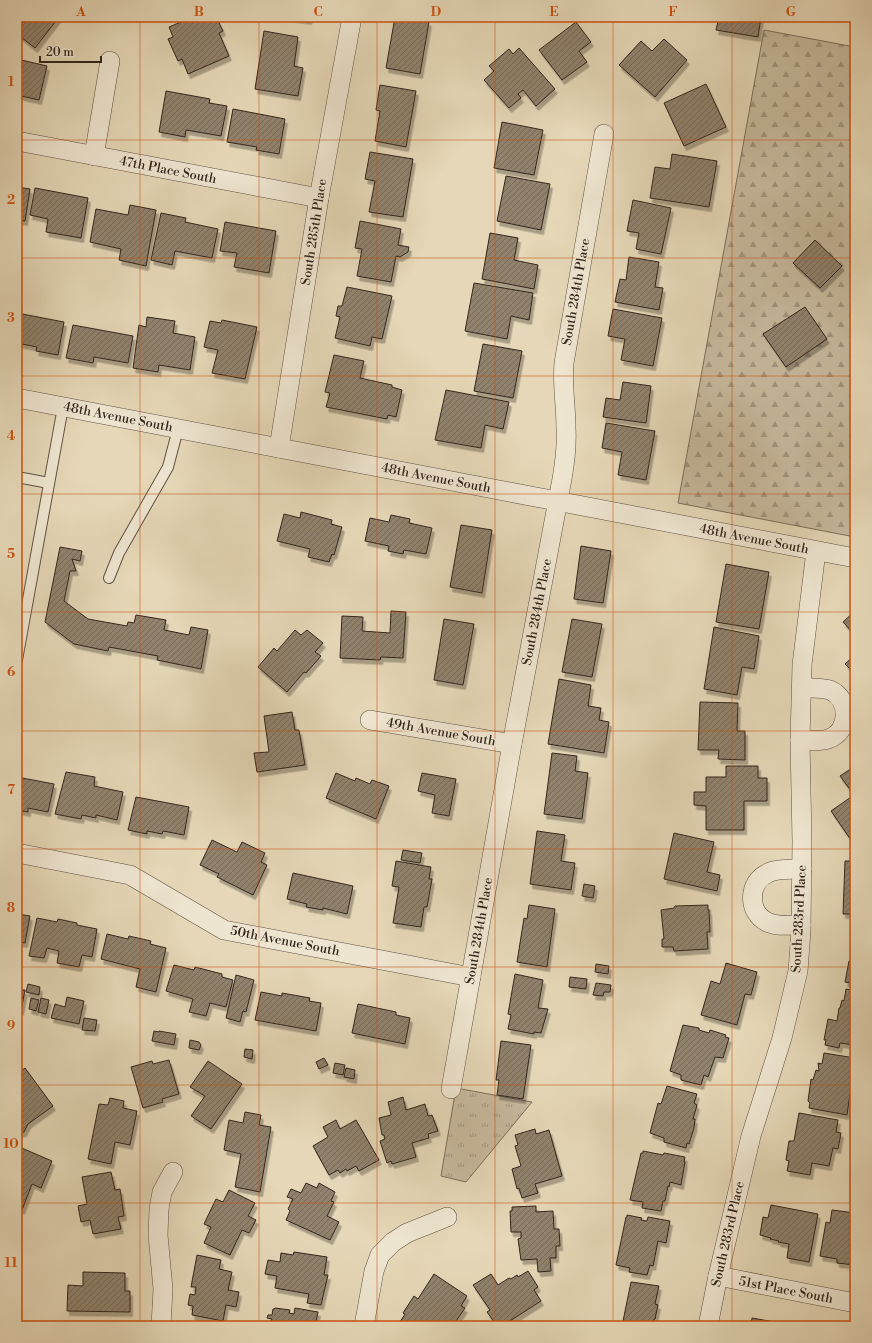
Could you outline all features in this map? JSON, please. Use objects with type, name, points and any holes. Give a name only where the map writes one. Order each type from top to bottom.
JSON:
[{"type":"street","name":"South 285th Place","points":[[279,448],[319,198],[352,17]]},
{"type":"street","points":[[94,156],[110,61]]},
{"type":"street","name":"South 284th Place","points":[[451,1090],[512,744],[566,454],[563,382],[564,363],[604,134]]},
{"type":"street","name":"47th Place South","points":[[17,141],[319,198]]},
{"type":"street","name":"48th Avenue South","points":[[17,398],[855,558]]},
{"type":"street","name":"South 283rd Place","points":[[708,1326],[718,1276],[751,1136],[782,1038],[798,970],[802,870],[800,740],[802,665],[816,550]]},
{"type":"street","points":[[800,740],[819,741],[829,739],[838,734],[844,725],[846,715],[844,705],[838,696],[830,690],[820,688],[802,688]]},
{"type":"street","name":"49th Avenue South","points":[[370,720],[512,744]]},
{"type":"street","name":"50th Avenue South","points":[[17,853],[130,875],[224,930],[471,977]]},
{"type":"street","points":[[801,925],[778,925],[768,922],[759,916],[753,907],[752,897],[754,886],[760,878],[769,872],[802,870]]},
{"type":"street","points":[[161,1326],[163,1289],[158,1235],[159,1209],[162,1192],[172,1172]]},
{"type":"street","points":[[364,1326],[374,1271],[380,1254],[392,1242],[406,1233],[447,1217]]},
{"type":"street","name":"51st Place South","points":[[718,1276],[855,1303]]},
{"type":"lane","points":[[17,660],[63,407]]},
{"type":"lane","points":[[109,578],[119,553],[168,467],[178,429]]},
{"type":"lane","points":[[17,477],[49,483]]},
{"type":"green space","points":[[764,30],[855,47],[855,537],[678,503]]},
{"type":"green space","points":[[456,1088],[532,1102],[466,1182],[441,1176]]},
{"type":"building","points":[[17,17],[59,17],[35,48],[17,34]]},
{"type":"building","points":[[193,17],[216,17],[223,31],[219,33],[229,56],[188,74],[182,59],[178,61],[168,39],[173,37],[169,27]]},
{"type":"building","points":[[289,17],[310,17],[309,20]]},
{"type":"building","points":[[395,17],[429,22],[420,74],[386,68]]},
{"type":"building","points":[[719,17],[761,17],[758,37],[716,30]]},
{"type":"building","points":[[576,22],[591,42],[579,51],[587,62],[562,80],[539,50]]},
{"type":"building","points":[[264,31],[298,37],[294,66],[303,68],[298,96],[255,89]]},
{"type":"building","points":[[664,39],[687,60],[655,97],[619,65],[641,41],[652,51]]},
{"type":"building","points":[[519,48],[555,89],[536,106],[523,90],[518,94],[521,98],[509,108],[484,80],[494,71],[489,66],[509,49],[513,54]]},
{"type":"building","points":[[17,59],[47,66],[39,100],[17,95]]},
{"type":"building","points":[[706,84],[726,127],[684,146],[664,103]]},
{"type":"building","points":[[380,85],[416,91],[406,147],[375,141],[380,111],[376,110]]},
{"type":"building","points":[[166,91],[210,99],[209,103],[227,106],[221,136],[186,130],[185,137],[159,132]]},
{"type":"building","points":[[233,109],[285,119],[279,154],[256,150],[257,147],[227,142]]},
{"type":"building","points":[[502,122],[543,130],[534,175],[494,168]]},
{"type":"building","points":[[370,152],[413,159],[403,217],[369,212],[375,181],[365,179]]},
{"type":"building","points":[[672,154],[717,161],[709,207],[650,198],[655,167],[670,169]]},
{"type":"building","points":[[506,176],[550,184],[541,230],[497,221]]},
{"type":"building","points":[[17,187],[30,189],[25,221],[17,220]]},
{"type":"building","points":[[35,188],[88,198],[81,238],[46,232],[48,219],[30,215]]},
{"type":"building","points":[[633,200],[671,208],[661,254],[636,249],[639,233],[627,231]]},
{"type":"building","points":[[130,205],[156,210],[146,266],[119,260],[121,249],[90,242],[96,209],[128,215]]},
{"type":"building","points":[[161,213],[186,218],[185,222],[218,229],[212,258],[175,251],[172,265],[151,260]]},
{"type":"building","points":[[360,221],[401,229],[398,245],[409,247],[408,252],[400,257],[396,256],[391,282],[357,276],[362,249],[355,248]]},
{"type":"building","points":[[225,222],[276,231],[269,273],[234,267],[237,253],[220,251]]},
{"type":"building","points":[[490,233],[518,238],[514,260],[538,265],[534,289],[482,279]]},
{"type":"building","points":[[815,240],[842,266],[820,288],[793,263]]},
{"type":"building","points":[[629,257],[659,262],[655,287],[663,288],[659,310],[615,302],[620,279],[626,280]]},
{"type":"building","points":[[474,283],[533,293],[529,320],[511,316],[507,339],[465,331]]},
{"type":"building","points":[[347,287],[392,296],[382,339],[372,337],[370,346],[335,338],[340,317],[336,316],[338,306],[342,306]]},
{"type":"building","points":[[805,307],[827,339],[786,367],[763,334]]},
{"type":"building","points":[[613,309],[662,318],[653,366],[621,360],[625,339],[608,336]]},
{"type":"building","points":[[17,313],[64,322],[58,355],[36,351],[37,347],[17,343]]},
{"type":"building","points":[[147,317],[175,321],[173,333],[195,337],[190,370],[159,365],[158,372],[133,368],[139,325],[146,327]]},
{"type":"building","points":[[222,320],[257,327],[245,379],[212,373],[218,350],[204,347],[210,321],[221,323]]},
{"type":"building","points":[[73,325],[133,336],[128,363],[94,357],[93,363],[66,358]]},
{"type":"building","points":[[483,344],[522,351],[513,398],[474,391]]},
{"type":"building","points":[[334,355],[364,361],[360,378],[392,385],[392,387],[402,390],[396,417],[388,415],[387,419],[326,407],[330,393],[325,392]]},
{"type":"building","points":[[623,382],[651,386],[646,423],[603,417],[606,398],[620,400]]},
{"type":"building","points":[[446,390],[509,402],[503,429],[485,425],[481,448],[435,440]]},
{"type":"building","points":[[606,423],[655,431],[646,480],[618,475],[622,452],[602,448]]},
{"type":"building","points":[[301,512],[332,520],[331,524],[342,527],[334,555],[332,554],[329,562],[308,557],[310,549],[277,541],[284,514],[300,518]]},
{"type":"building","points":[[391,515],[410,519],[409,523],[432,528],[426,554],[404,550],[403,554],[388,551],[389,546],[365,541],[370,518],[389,522]]},
{"type":"building","points":[[461,525],[492,530],[482,593],[450,587]]},
{"type":"building","points":[[581,546],[611,551],[603,603],[574,599]]},
{"type":"building","points":[[60,547],[82,551],[80,561],[72,559],[76,571],[70,571],[64,601],[88,619],[127,626],[128,622],[134,623],[136,615],[166,620],[164,630],[189,635],[191,627],[208,630],[201,669],[157,660],[158,656],[109,647],[108,651],[74,644],[45,622]]},
{"type":"building","points":[[726,564],[769,572],[759,629],[716,622]]},
{"type":"building","points":[[391,611],[406,612],[403,658],[381,657],[380,660],[340,658],[342,616],[363,617],[362,631],[390,633]]},
{"type":"building","points":[[855,611],[855,635],[843,622]]},
{"type":"building","points":[[444,619],[474,624],[463,685],[434,680]]},
{"type":"building","points":[[572,619],[602,624],[592,677],[562,672]]},
{"type":"building","points":[[714,627],[759,636],[754,669],[742,667],[737,695],[704,689]]},
{"type":"building","points":[[295,630],[301,635],[307,630],[323,643],[315,652],[321,656],[306,673],[304,672],[287,692],[258,667],[274,648],[277,651]]},
{"type":"building","points":[[855,655],[855,674],[845,664]]},
{"type":"building","points":[[559,679],[591,685],[588,706],[601,708],[599,720],[609,722],[604,753],[548,744]]},
{"type":"building","points":[[700,702],[738,703],[737,731],[745,731],[745,760],[718,759],[719,750],[698,750]]},
{"type":"building","points":[[292,712],[295,730],[299,730],[305,765],[257,772],[254,753],[269,752],[264,716]]},
{"type":"building","points":[[552,753],[577,756],[575,771],[588,773],[582,819],[544,814]]},
{"type":"building","points":[[726,766],[758,766],[758,778],[767,778],[767,801],[744,801],[744,830],[706,830],[706,806],[694,805],[694,792],[706,792],[706,777],[726,777]]},
{"type":"building","points":[[855,766],[855,842],[853,843],[831,811],[854,795],[840,776]]},
{"type":"building","points":[[66,772],[95,777],[94,786],[123,792],[117,820],[96,815],[96,818],[82,815],[81,819],[55,814]]},
{"type":"building","points":[[336,773],[355,781],[356,778],[370,784],[372,780],[389,786],[376,819],[326,798]]},
{"type":"building","points":[[422,773],[456,779],[449,816],[432,813],[435,795],[418,791]]},
{"type":"building","points":[[17,777],[54,784],[48,812],[28,808],[28,812],[17,810]]},
{"type":"building","points":[[136,797],[189,807],[184,835],[163,831],[162,834],[147,831],[147,834],[128,830]]},
{"type":"building","points":[[537,831],[565,835],[561,861],[575,863],[571,890],[530,884]]},
{"type":"building","points":[[674,833],[714,842],[707,872],[720,875],[717,891],[664,879]]},
{"type":"building","points":[[212,840],[237,852],[242,842],[265,853],[261,862],[267,865],[253,895],[217,877],[219,874],[200,865]]},
{"type":"building","points":[[403,850],[422,853],[420,863],[401,860]]},
{"type":"building","points":[[396,861],[431,867],[429,879],[432,879],[427,907],[424,907],[421,927],[393,923],[399,887],[392,886]]},
{"type":"building","points":[[845,861],[855,861],[855,914],[843,914]]},
{"type":"building","points":[[293,873],[353,886],[347,914],[323,908],[323,910],[306,907],[307,904],[287,899]]},
{"type":"building","points":[[584,884],[595,886],[593,898],[582,896]]},
{"type":"building","points":[[529,905],[555,909],[547,967],[517,962],[524,918],[527,919]]},
{"type":"building","points":[[708,905],[710,932],[707,932],[708,949],[674,951],[673,947],[662,947],[662,939],[664,939],[661,910],[674,908],[675,906]]},
{"type":"building","points":[[17,910],[19,910],[18,914],[30,916],[25,943],[17,942]]},
{"type":"building","points":[[37,918],[57,922],[58,919],[97,929],[92,957],[82,955],[79,967],[57,963],[59,951],[47,948],[44,958],[29,956]]},
{"type":"building","points":[[107,934],[128,939],[129,936],[151,941],[150,944],[166,948],[156,992],[136,987],[140,969],[101,959]]},
{"type":"building","points":[[855,939],[855,984],[845,982]]},
{"type":"building","points":[[726,963],[757,972],[751,995],[745,994],[737,1025],[701,1015],[711,981],[720,984]]},
{"type":"building","points":[[596,964],[609,966],[608,974],[595,972]]},
{"type":"building","points":[[174,965],[194,970],[195,967],[222,974],[222,977],[233,980],[226,1007],[210,1003],[206,1016],[189,1012],[193,999],[166,991]]},
{"type":"building","points":[[515,974],[543,980],[538,1008],[548,1009],[541,1033],[534,1032],[534,1034],[508,1029],[511,1015],[508,1014]]},
{"type":"building","points":[[236,975],[254,980],[246,1012],[243,1011],[240,1022],[226,1018]]},
{"type":"building","points":[[570,977],[587,979],[586,989],[569,987]]},
{"type":"building","points":[[596,983],[611,985],[610,992],[604,992],[603,996],[593,995]]},
{"type":"building","points":[[28,984],[40,987],[39,995],[26,992]]},
{"type":"building","points":[[846,989],[855,991],[855,1045],[840,1043],[839,1048],[825,1045],[826,1040],[824,1040],[828,1019],[837,1021],[839,1008],[842,1000],[844,1001]]},
{"type":"building","points":[[20,990],[25,990],[21,1011],[17,1010]]},
{"type":"building","points":[[261,992],[282,996],[282,993],[310,998],[309,1001],[321,1003],[316,1031],[255,1020]]},
{"type":"building","points":[[67,997],[84,1001],[79,1024],[51,1018],[55,1004],[65,1007]]},
{"type":"building","points":[[31,998],[39,1000],[36,1011],[29,1009]]},
{"type":"building","points":[[41,998],[49,1000],[46,1014],[38,1012]]},
{"type":"building","points":[[358,1004],[396,1012],[396,1015],[410,1018],[405,1044],[352,1033]]},
{"type":"building","points":[[84,1018],[97,1020],[95,1031],[82,1030]]},
{"type":"building","points":[[683,1025],[699,1028],[699,1030],[709,1033],[710,1030],[726,1035],[725,1037],[729,1038],[723,1058],[715,1057],[708,1077],[704,1075],[701,1085],[681,1080],[681,1075],[670,1071]]},
{"type":"building","points":[[154,1031],[176,1034],[174,1045],[152,1041]]},
{"type":"building","points":[[190,1040],[199,1042],[201,1045],[199,1050],[189,1048]]},
{"type":"building","points":[[501,1041],[531,1045],[523,1099],[497,1095],[499,1080],[496,1080]]},
{"type":"building","points":[[245,1049],[253,1050],[252,1059],[244,1057]]},
{"type":"building","points":[[824,1053],[855,1058],[847,1115],[809,1108],[810,1103],[808,1101],[811,1079],[813,1080],[816,1070],[819,1071],[818,1063],[822,1064]]},
{"type":"building","points":[[324,1058],[328,1065],[319,1069],[316,1062]]},
{"type":"building","points":[[169,1060],[179,1094],[162,1099],[163,1102],[143,1108],[131,1067],[152,1061],[153,1064]]},
{"type":"building","points":[[208,1061],[242,1084],[211,1129],[191,1116],[205,1096],[190,1087]]},
{"type":"building","points":[[335,1063],[345,1065],[343,1075],[333,1073]]},
{"type":"building","points":[[25,1068],[53,1106],[28,1124],[24,1132],[17,1133],[17,1074]]},
{"type":"building","points":[[346,1068],[355,1070],[354,1079],[344,1077]]},
{"type":"building","points":[[667,1086],[697,1094],[694,1103],[697,1105],[693,1119],[695,1119],[694,1128],[689,1144],[687,1143],[686,1148],[664,1142],[664,1138],[650,1133],[658,1103],[661,1104]]},
{"type":"building","points":[[403,1097],[406,1110],[425,1104],[428,1116],[432,1115],[438,1131],[428,1134],[429,1138],[412,1143],[416,1157],[392,1164],[391,1161],[387,1163],[380,1141],[385,1139],[384,1135],[382,1135],[379,1118],[391,1115],[388,1102]]},
{"type":"building","points":[[110,1098],[124,1101],[123,1108],[137,1111],[130,1145],[115,1142],[111,1164],[88,1159],[99,1104],[108,1105]]},
{"type":"building","points":[[245,1112],[261,1115],[259,1125],[271,1127],[260,1192],[235,1187],[241,1154],[224,1150],[229,1120],[243,1123]]},
{"type":"building","points":[[799,1113],[838,1120],[836,1132],[841,1133],[838,1149],[833,1148],[829,1166],[812,1163],[810,1175],[787,1171],[789,1161],[786,1160],[789,1141],[794,1141]]},
{"type":"building","points":[[336,1120],[340,1129],[356,1120],[379,1160],[359,1171],[356,1166],[347,1171],[346,1169],[340,1173],[338,1170],[329,1175],[313,1146],[328,1137],[323,1127]]},
{"type":"building","points":[[535,1129],[536,1134],[549,1130],[562,1176],[535,1184],[538,1193],[522,1198],[519,1188],[517,1189],[512,1169],[521,1166],[515,1146],[518,1145],[515,1135]]},
{"type":"building","points":[[17,1146],[52,1161],[41,1188],[32,1184],[22,1210],[17,1208]]},
{"type":"building","points":[[643,1151],[685,1157],[681,1185],[670,1182],[661,1211],[642,1208],[643,1202],[630,1200],[641,1153],[643,1153]]},
{"type":"building","points":[[111,1172],[115,1190],[120,1189],[124,1216],[118,1217],[121,1229],[93,1234],[90,1220],[81,1222],[78,1206],[87,1204],[82,1177]]},
{"type":"building","points":[[306,1183],[317,1188],[319,1183],[335,1192],[331,1201],[334,1202],[327,1216],[339,1222],[330,1240],[286,1220],[290,1211],[288,1209],[293,1199],[287,1197],[291,1189],[301,1193]]},
{"type":"building","points":[[229,1190],[255,1203],[248,1216],[256,1220],[249,1233],[242,1230],[230,1255],[204,1243],[211,1227],[204,1224],[216,1199],[223,1202]]},
{"type":"building","points":[[771,1205],[818,1214],[809,1262],[787,1258],[789,1244],[778,1242],[779,1241],[760,1235],[763,1217],[768,1218]]},
{"type":"building","points":[[536,1206],[536,1212],[553,1211],[554,1229],[559,1229],[560,1246],[556,1246],[556,1258],[550,1258],[551,1271],[538,1272],[537,1259],[521,1260],[518,1239],[521,1238],[521,1232],[511,1232],[510,1211],[512,1211],[512,1207]]},
{"type":"building","points":[[832,1210],[855,1213],[855,1265],[837,1263],[837,1259],[820,1256],[826,1222],[830,1223]]},
{"type":"building","points":[[627,1215],[642,1218],[641,1220],[647,1221],[648,1217],[670,1221],[666,1243],[658,1241],[653,1266],[650,1265],[647,1275],[629,1272],[630,1268],[616,1265]]},
{"type":"building","points":[[294,1252],[327,1257],[324,1275],[328,1275],[321,1305],[307,1303],[309,1294],[275,1288],[277,1276],[265,1274],[268,1260],[280,1262],[281,1253],[293,1255]]},
{"type":"building","points":[[197,1255],[221,1260],[219,1269],[232,1272],[228,1290],[239,1292],[236,1307],[226,1305],[223,1321],[192,1315],[193,1306],[188,1305],[190,1294],[195,1295],[196,1287],[191,1287]]},
{"type":"building","points":[[528,1271],[538,1287],[534,1290],[541,1301],[502,1326],[497,1326],[487,1312],[490,1310],[473,1285],[491,1274],[498,1285],[509,1278],[511,1279],[517,1275],[518,1277]]},
{"type":"building","points":[[83,1272],[125,1273],[125,1291],[130,1291],[130,1312],[67,1311],[68,1285],[83,1286]]},
{"type":"building","points":[[434,1274],[467,1296],[461,1306],[465,1308],[456,1321],[462,1325],[405,1326],[400,1322],[405,1314],[403,1313],[414,1296],[418,1299]]},
{"type":"building","points":[[631,1282],[659,1286],[655,1304],[658,1305],[652,1326],[622,1326]]},
{"type":"building","points":[[295,1308],[318,1312],[315,1326],[267,1326],[268,1323],[271,1324],[272,1319],[267,1318],[268,1315],[272,1315],[273,1309],[290,1310],[289,1313],[294,1314]]},
{"type":"building","points":[[752,1318],[797,1326],[751,1326]]},
{"type":"building","points":[[72,1322],[92,1326],[72,1326]]},
{"type":"building","points":[[194,1322],[210,1326],[193,1326]]},
{"type":"building","points":[[94,1323],[113,1326],[93,1326]]}]
